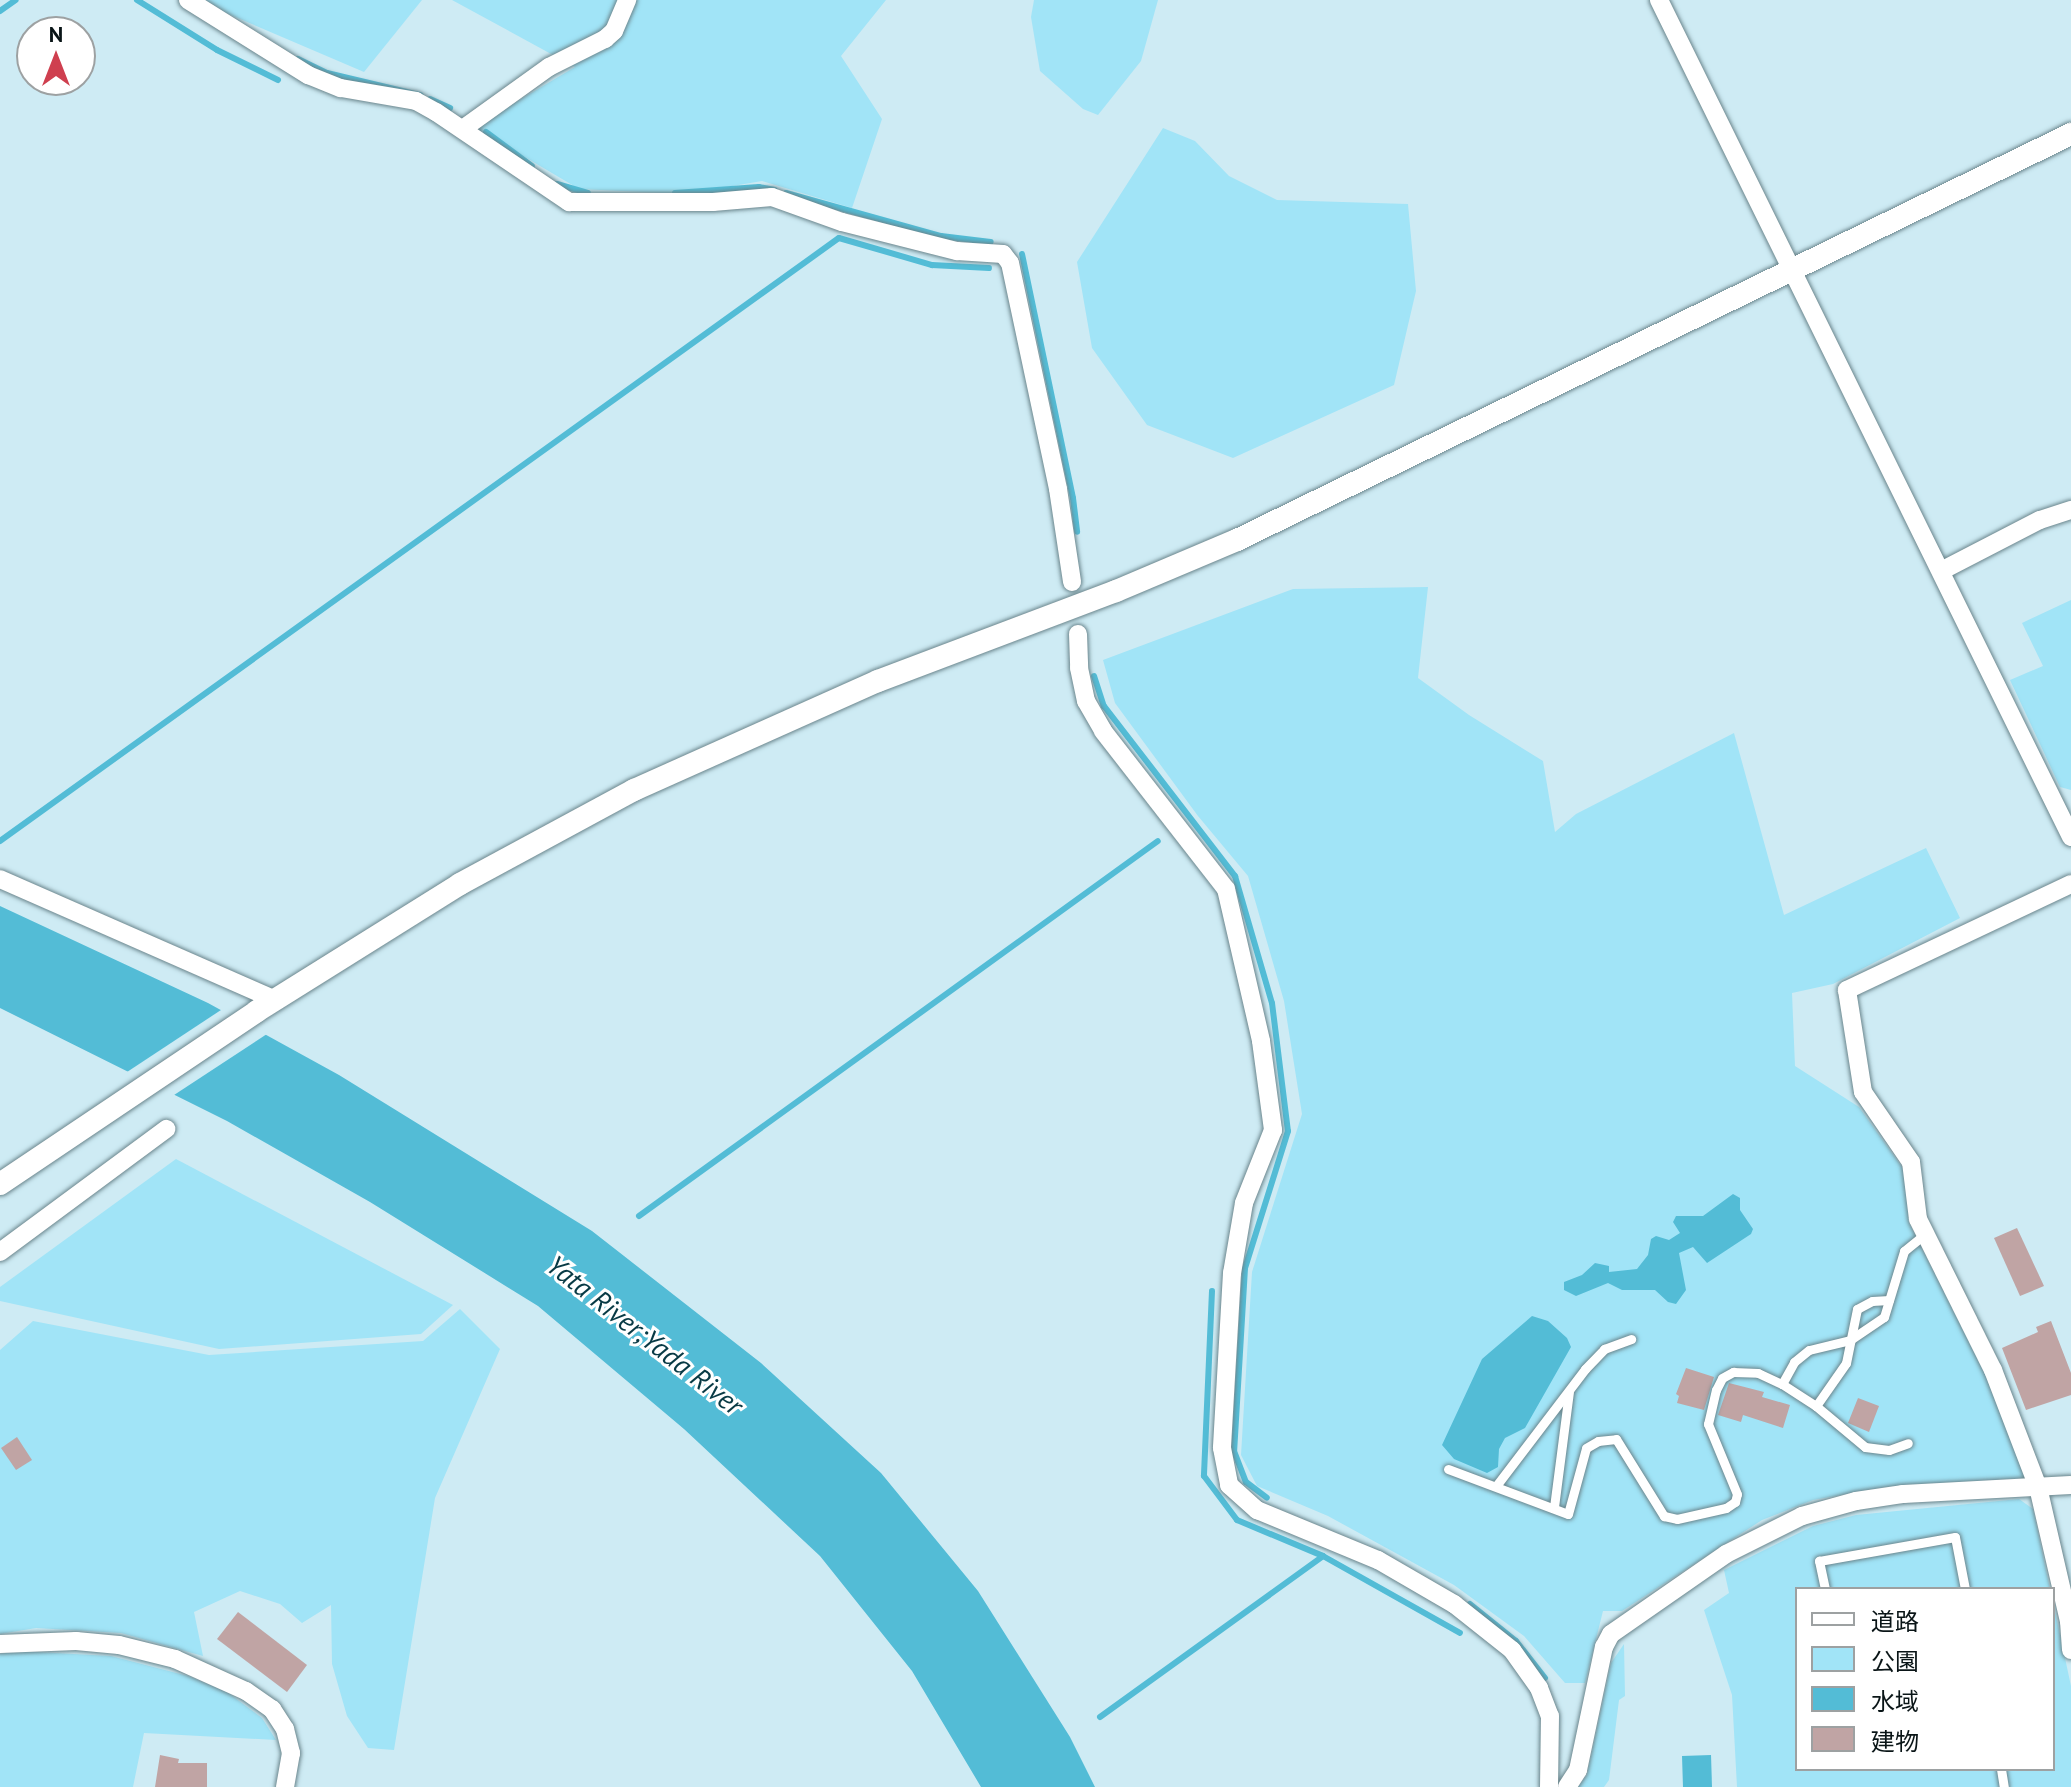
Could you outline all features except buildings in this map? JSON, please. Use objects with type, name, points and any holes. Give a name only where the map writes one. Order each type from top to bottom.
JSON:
[{"type":"street","points":[[188,0],[308,75],[341,88],[416,101],[464,128],[569,202],[713,202],[772,197],[842,222],[957,251],[1003,254],[1010,263],[1058,489],[1072,582]]},
{"type":"street","points":[[464,128],[549,67],[605,39],[614,31],[627,0]]},
{"type":"street","points":[[1659,0],[2071,837]]},
{"type":"street","points":[[0,1184],[266,1006],[460,884],[634,790],[878,681],[1116,591],[1237,540],[2071,134]]},
{"type":"street","points":[[1941,571],[2040,520],[2071,510]]},
{"type":"street","points":[[1078,634],[1079,668],[1086,701],[1103,731],[1226,889],[1261,1041],[1273,1130],[1244,1203],[1232,1273],[1222,1448],[1229,1485],[1257,1510],[1378,1560],[1429,1589],[1454,1604],[1512,1650],[1539,1688],[1550,1716],[1549,1787]]},
{"type":"street","points":[[0,879],[266,1006]]},
{"type":"street","points":[[2071,884],[1847,990],[1863,1092],[1911,1162],[1918,1219],[1993,1370],[2038,1487],[2069,1621],[2071,1650]]},
{"type":"street","points":[[0,1252],[166,1129]]},
{"type":"street","points":[[1567,1787],[1578,1770],[1604,1647],[1611,1634],[1726,1554],[1802,1516],[1856,1501],[1903,1494],[2071,1485]]},
{"type":"street","points":[[0,1644],[76,1641],[119,1645],[175,1659],[246,1691],[272,1709],[285,1729],[291,1753],[285,1787]]},
{"type":"lane","points":[[1782,1384],[1794,1362],[1809,1350],[1850,1340],[1884,1317],[1904,1251],[1925,1234]]},
{"type":"lane","points":[[1816,1406],[1839,1377],[1857,1309],[1872,1301],[1889,1300]]},
{"type":"lane","points":[[1496,1486],[1604,1349],[1631,1339]]},
{"type":"lane","points":[[1448,1469],[1568,1514],[1586,1448],[1598,1441],[1616,1439],[1664,1516],[1677,1519],[1726,1508],[1735,1502],[1737,1494],[1708,1424],[1716,1390],[1722,1378],[1733,1372],[1758,1373],[1782,1384],[1816,1406],[1865,1447],[1889,1450],[1908,1443]]},
{"type":"lane","points":[[1554,1507],[1569,1391]]},
{"type":"lane","points":[[1825,1587],[1819,1561],[1955,1537],[1965,1587]]},
{"type":"green space","points":[[205,0],[422,0],[364,72],[226,13]]},
{"type":"green space","points":[[452,0],[886,0],[841,56],[882,119],[852,208],[762,181],[685,194],[579,189],[474,127],[575,67]]},
{"type":"green space","points":[[1034,0],[1158,0],[1141,61],[1098,115],[1083,109],[1040,71],[1031,17]]},
{"type":"green space","points":[[1163,128],[1195,141],[1229,176],[1277,200],[1408,204],[1416,291],[1394,385],[1233,458],[1147,425],[1092,348],[1077,262]]},
{"type":"green space","points":[[1428,587],[1418,678],[1469,715],[1543,761],[1555,832],[1576,814],[1734,733],[1784,915],[1926,848],[1960,918],[1833,984],[1792,993],[1795,1066],[1859,1107],[1904,1170],[1909,1223],[1987,1377],[2027,1478],[1886,1487],[1813,1500],[1762,1520],[1622,1611],[1603,1611],[1585,1683],[1565,1683],[1524,1636],[1454,1585],[1328,1516],[1257,1486],[1241,1455],[1252,1272],[1302,1114],[1284,1001],[1248,876],[1198,816],[1115,703],[1103,660],[1293,589]]},
{"type":"green space","points":[[2071,600],[2071,790],[2060,787],[2010,680],[2043,666],[2022,623]]},
{"type":"green space","points":[[176,1159],[453,1305],[421,1334],[219,1349],[0,1301],[0,1287]]},
{"type":"green space","points":[[460,1309],[500,1349],[435,1498],[394,1750],[368,1748],[347,1716],[332,1664],[331,1605],[302,1623],[280,1604],[240,1591],[194,1612],[203,1656],[121,1633],[36,1628],[0,1634],[0,1350],[33,1321],[209,1355],[423,1341]]},
{"type":"green space","points":[[2019,1499],[2033,1509],[2050,1587],[1795,1587],[1795,1771],[2055,1771],[2055,1611],[2071,1686],[2071,1787],[1737,1787],[1732,1695],[1704,1610],[1729,1593],[1724,1570],[1813,1526],[1856,1515]]},
{"type":"green space","points":[[1624,1644],[1625,1696],[1619,1700],[1609,1780],[1604,1787],[1578,1787],[1587,1775],[1611,1663]]},
{"type":"green space","points":[[18,1651],[111,1656],[188,1676],[227,1692],[262,1718],[276,1740],[144,1733],[133,1787],[0,1787],[0,1654]]},
{"type":"water","name":"Yata River;Yada River","points":[[0,906],[208,1003],[339,1075],[592,1231],[761,1363],[881,1473],[978,1591],[1070,1737],[1095,1787],[981,1787],[912,1671],[820,1556],[684,1429],[538,1306],[370,1202],[227,1121],[0,1008]]},
{"type":"water","points":[[1733,1194],[1740,1198],[1740,1210],[1753,1229],[1751,1234],[1707,1263],[1693,1247],[1679,1253],[1686,1290],[1676,1304],[1668,1302],[1655,1290],[1622,1290],[1608,1283],[1576,1296],[1564,1290],[1564,1282],[1582,1275],[1595,1263],[1609,1266],[1609,1272],[1637,1269],[1648,1255],[1651,1239],[1656,1236],[1669,1240],[1680,1233],[1673,1222],[1676,1216],[1703,1216]]},
{"type":"water","points":[[1532,1316],[1548,1321],[1567,1338],[1571,1347],[1525,1428],[1505,1438],[1499,1449],[1498,1467],[1487,1473],[1454,1459],[1442,1445],[1482,1359]]},
{"type":"water","points":[[1711,1755],[1712,1787],[1683,1787],[1682,1756]]},
{"type":"pier","points":[[224,1008],[270,1032],[171,1097],[124,1074]]},
{"type":"waterway","points":[[0,11],[16,0]]},
{"type":"waterway","points":[[137,0],[217,50],[278,80]]},
{"type":"waterway","points":[[298,59],[327,73],[420,95]]},
{"type":"waterway","points":[[430,99],[450,108]]},
{"type":"waterway","points":[[486,132],[532,166]]},
{"type":"waterway","points":[[557,184],[588,193]]},
{"type":"waterway","points":[[675,193],[759,187],[775,190]]},
{"type":"waterway","points":[[786,193],[941,236],[991,242]]},
{"type":"waterway","points":[[0,841],[839,238],[932,265],[989,268]]},
{"type":"waterway","points":[[1022,254],[1073,498],[1077,532]]},
{"type":"waterway","points":[[1094,676],[1104,706],[1235,876],[1272,1003],[1288,1131],[1245,1268],[1234,1451],[1246,1482],[1267,1498]]},
{"type":"waterway","points":[[639,1216],[1158,841]]},
{"type":"waterway","points":[[1212,1291],[1204,1476],[1237,1520],[1323,1556],[1460,1633]]},
{"type":"waterway","points":[[1100,1717],[1323,1556]]},
{"type":"waterway","points":[[1470,1604],[1516,1641],[1545,1678]]}]
